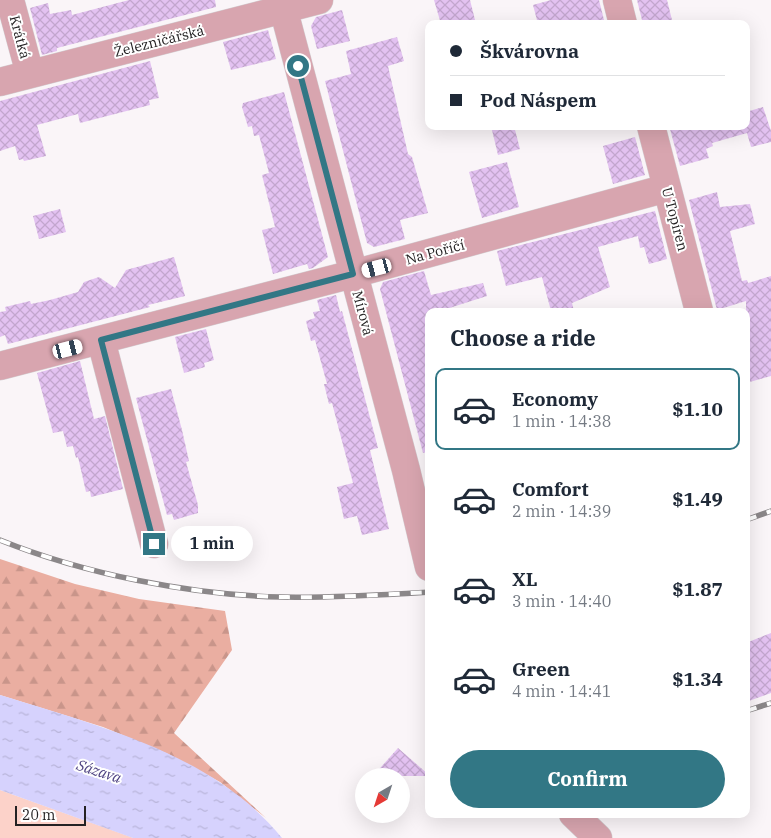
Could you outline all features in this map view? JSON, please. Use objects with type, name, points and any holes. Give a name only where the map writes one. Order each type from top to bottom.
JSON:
[{"type":"street","name":"Krátká","points":[[10,0],[30,74]]},
{"type":"street","name":"Železničářská","points":[[0,82],[282,5],[319,0]]},
{"type":"street","points":[[617,0],[622,20]]},
{"type":"street","name":"Mírová","points":[[282,5],[353,274],[417,472],[425,535]]},
{"type":"street","name":"U Topíren","points":[[651,130],[698,308]]},
{"type":"street","name":"Na Poříčí","points":[[0,366],[353,274],[667,188]]},
{"type":"street","points":[[101,340],[154,544]]},
{"type":"street","points":[[577,818],[598,838]]},
{"type":"green space","points":[[0,559],[75,584],[139,599],[225,611],[232,650],[174,733],[266,818],[220,782],[168,754],[103,727],[0,695]]},
{"type":"shaded area","points":[[0,790],[131,837],[133,838],[0,838]]},
{"type":"water","name":"Sázava","points":[[0,695],[115,732],[189,764],[223,785],[254,809],[282,838],[133,838],[0,790]]},
{"type":"building","points":[[129,0],[215,0],[216,7],[57,48],[57,51],[42,55],[30,8],[48,3],[50,14],[71,10],[72,15]]},
{"type":"building","points":[[434,0],[470,0],[475,20],[440,20]]},
{"type":"building","points":[[551,0],[599,0],[604,20],[537,20],[533,5]]},
{"type":"building","points":[[637,0],[667,0],[672,20],[642,20]]},
{"type":"building","points":[[342,10],[350,41],[317,49],[311,26],[316,17]]},
{"type":"building","points":[[268,30],[276,59],[231,70],[223,42]]},
{"type":"building","points":[[397,37],[404,61],[388,66],[408,154],[412,157],[428,213],[400,220],[405,239],[374,247],[367,243],[325,81],[351,74],[346,51]]},
{"type":"building","points":[[150,61],[159,98],[149,100],[150,105],[80,123],[78,114],[37,125],[46,156],[24,161],[23,159],[19,160],[15,146],[0,151],[0,101]]},
{"type":"building","points":[[284,92],[328,257],[313,268],[309,269],[307,264],[273,274],[262,230],[275,227],[262,175],[269,173],[259,135],[254,136],[252,126],[248,127],[242,107],[243,103]]},
{"type":"building","points":[[763,107],[771,131],[771,142],[751,147],[747,133],[712,143],[713,146],[706,149],[709,158],[680,166],[670,130],[750,130],[750,111]]},
{"type":"building","points":[[492,130],[515,130],[520,149],[498,155]]},
{"type":"building","points":[[635,137],[645,175],[613,184],[603,146]]},
{"type":"building","points":[[507,162],[519,207],[482,218],[469,172]]},
{"type":"building","points":[[717,192],[720,207],[750,204],[755,224],[730,231],[742,281],[747,280],[748,283],[771,276],[771,376],[750,382],[750,308],[746,308],[746,301],[723,308],[716,308],[689,200]]},
{"type":"building","points":[[60,209],[66,232],[39,239],[33,216]]},
{"type":"building","points":[[655,211],[667,259],[649,264],[644,247],[640,248],[638,236],[598,247],[610,287],[572,303],[573,308],[550,308],[542,277],[506,286],[497,251]]},
{"type":"building","points":[[174,257],[185,296],[8,344],[5,335],[0,337],[0,312],[6,311],[5,307],[30,301],[31,304],[78,292],[84,282],[99,277],[115,288],[126,270]]},
{"type":"building","points":[[424,271],[431,295],[483,283],[487,296],[449,308],[425,308],[425,453],[423,453],[380,289],[383,282]]},
{"type":"building","points":[[336,295],[340,312],[342,311],[378,448],[370,450],[389,529],[362,535],[357,516],[344,519],[337,487],[353,483],[332,403],[329,404],[324,384],[327,384],[315,340],[311,341],[306,321],[315,318],[313,312],[320,311],[317,300]]},
{"type":"building","points":[[206,329],[214,360],[204,363],[205,367],[184,373],[175,337]]},
{"type":"building","points":[[80,361],[94,419],[105,416],[123,489],[91,497],[90,491],[86,492],[78,457],[76,458],[73,446],[67,447],[63,431],[53,433],[37,373]]},
{"type":"building","points":[[171,389],[189,461],[186,462],[198,505],[198,513],[174,520],[172,514],[167,515],[136,398]]},
{"type":"building","points":[[771,633],[771,693],[750,701],[750,641]]},
{"type":"building","points":[[398,748],[425,772],[425,776],[410,776],[410,768],[380,768]]},
{"type":"railway","points":[[750,519],[771,511]]},
{"type":"railway","points":[[0,540],[67,563],[102,572],[175,587],[211,592],[281,597],[425,592]]},
{"type":"railway","points":[[750,710],[771,703]]},
{"type":"route","points":[[154,544],[101,340],[353,274],[298,66]]}]
